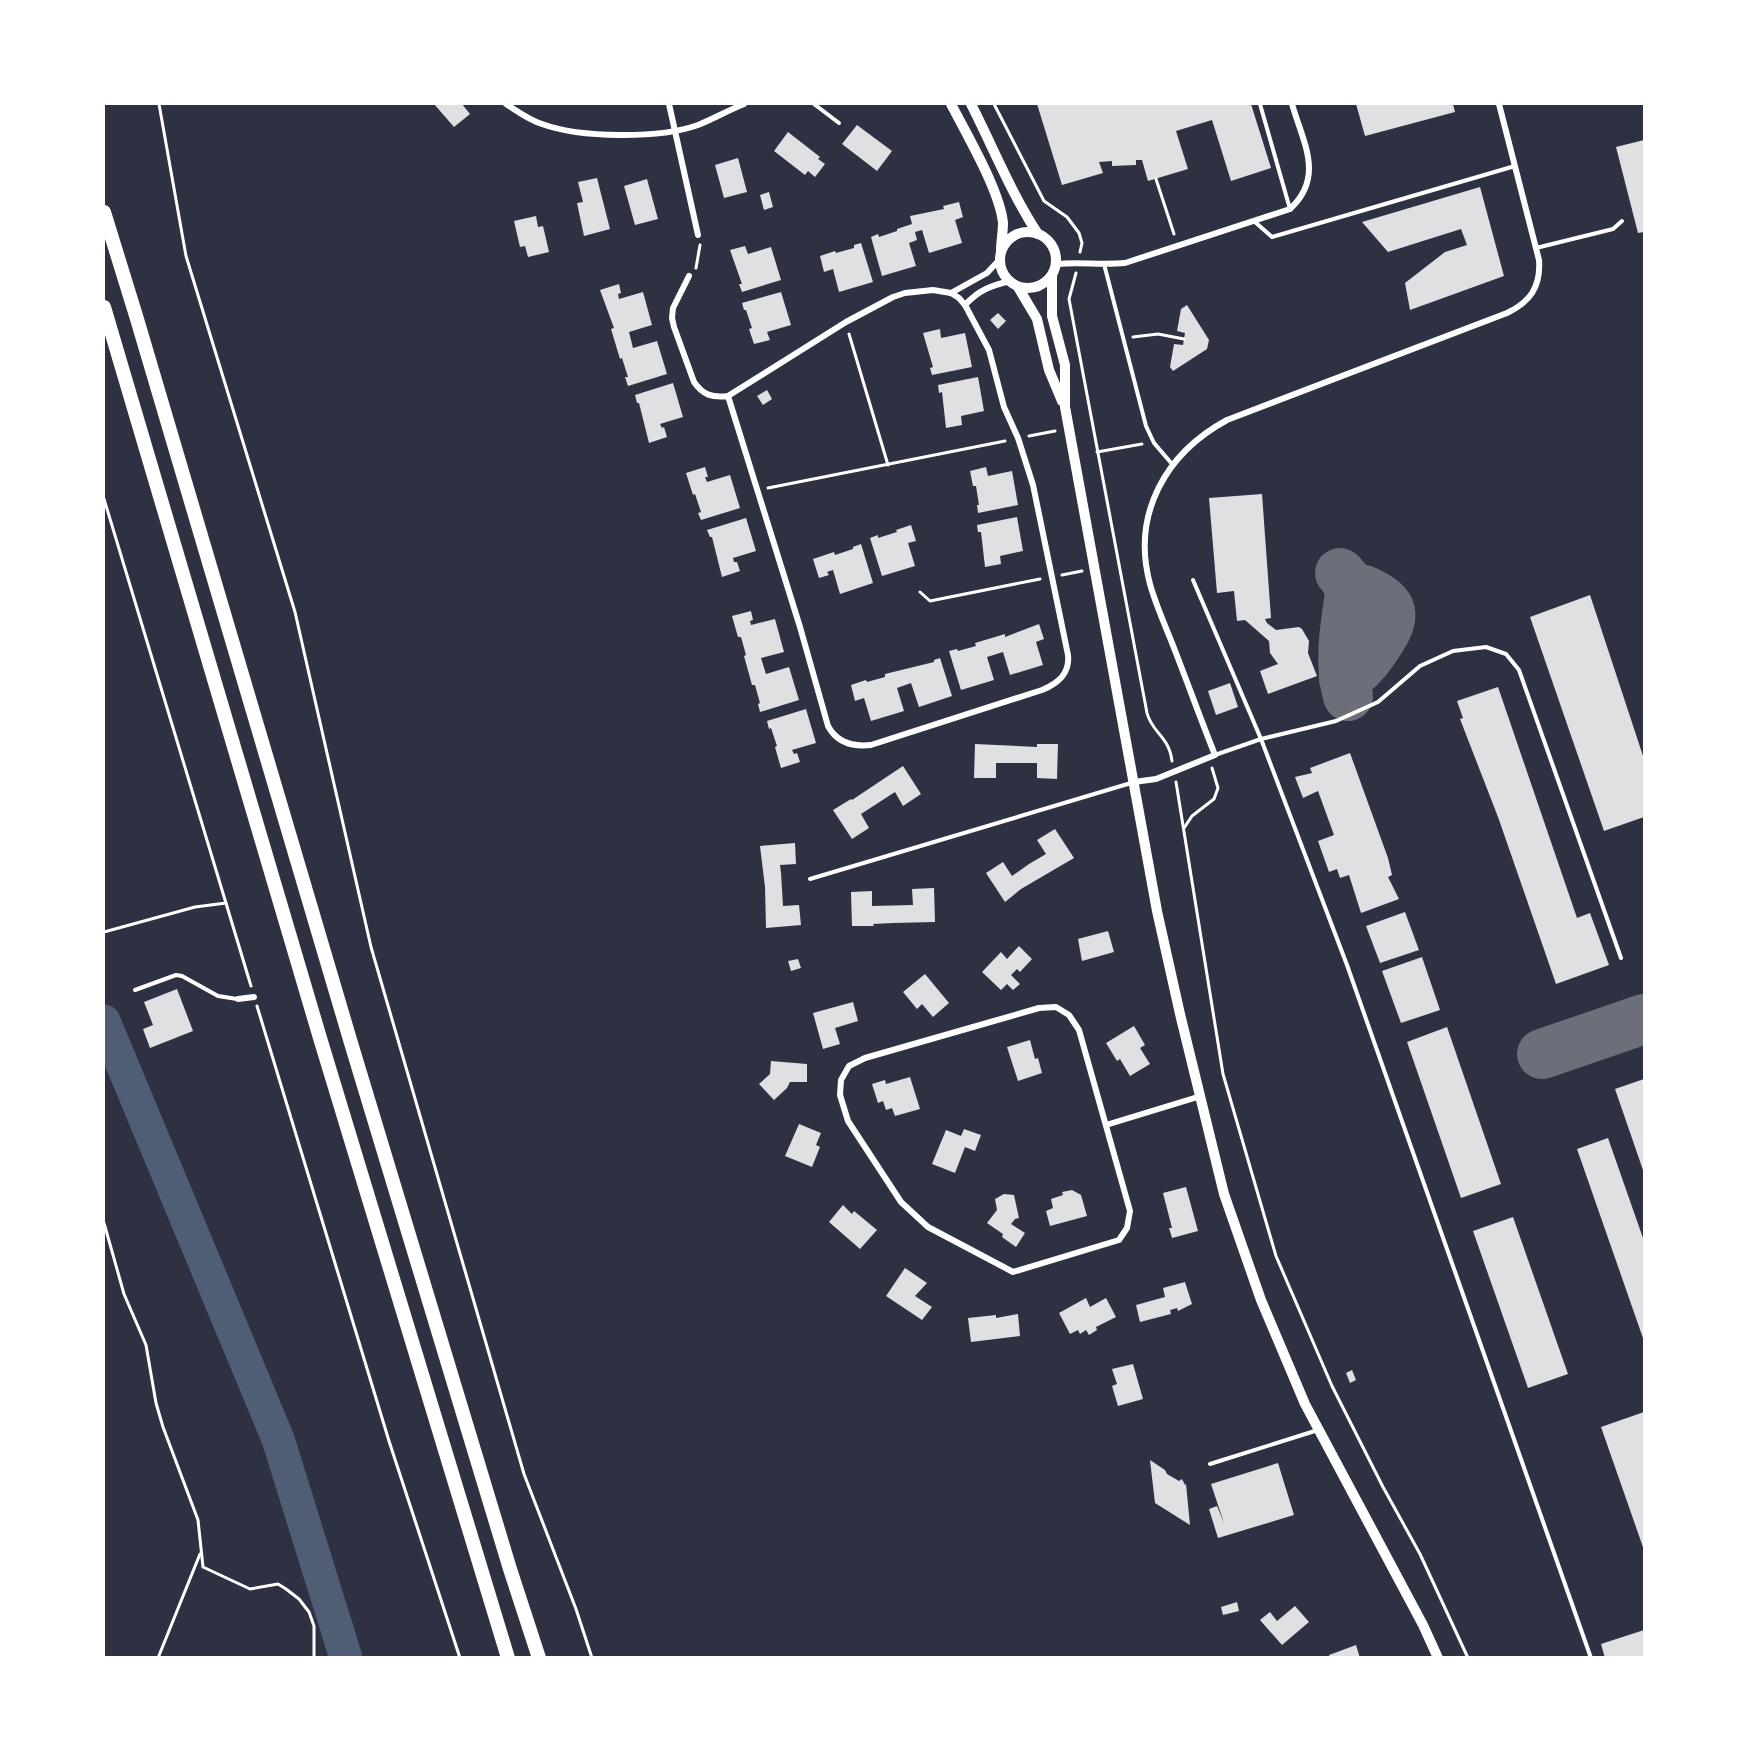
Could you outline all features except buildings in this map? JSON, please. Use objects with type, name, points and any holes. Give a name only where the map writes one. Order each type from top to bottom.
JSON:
[{"type":"highway","points":[[104,213],[141,330],[510,1569],[539,1658]]},
{"type":"highway","points":[[104,307],[323,1049],[508,1658]]},
{"type":"main road","points":[[951,104],[991,186],[999,208],[1003,224],[1000,256],[1002,271],[1014,284],[1037,319],[1049,370],[1065,407]]},
{"type":"main road","points":[[971,104],[1017,199],[1038,234]]},
{"type":"main road","points":[[1000,256],[1008,240],[1022,232],[1038,234],[1047,238],[1053,245],[1057,264],[1047,282],[1033,288],[1014,284]]},
{"type":"main road","points":[[1052,276],[1052,316],[1065,365],[1065,407],[1157,911],[1224,1194],[1261,1300],[1305,1404],[1423,1625],[1438,1658]]},
{"type":"street","points":[[506,104],[539,123],[564,130],[645,135],[698,125],[744,104]]},
{"type":"street","points":[[669,104],[698,235]]},
{"type":"street","points":[[1057,264],[1125,262],[1290,209],[1300,200],[1307,188],[1310,175],[1310,163],[1292,104]]},
{"type":"street","points":[[1134,782],[1156,779],[1212,757],[1153,594],[1147,569],[1145,551],[1148,520],[1157,490],[1172,464],[1193,442],[1227,420],[1521,306],[1530,297],[1538,279],[1539,268],[1499,104]]},
{"type":"street","points":[[951,293],[987,273],[1000,256]]},
{"type":"street","points":[[689,276],[673,308],[674,327],[694,382],[707,395],[717,397],[728,396],[846,322],[905,293],[933,290],[951,293],[965,306],[989,350],[1006,414],[1018,438],[1033,485],[1069,663],[1067,671],[1060,680],[1042,690],[871,745],[848,744],[832,734],[728,396]]},
{"type":"street","points":[[965,306],[976,294],[994,285],[1014,284]]},
{"type":"street","points":[[238,999],[254,997]]},
{"type":"street","points":[[1056,1007],[1069,1015],[1079,1030],[1106,1125],[1130,1211],[1127,1228],[1119,1240],[1112,1243],[1013,1272],[928,1227],[901,1202],[848,1121],[840,1095],[841,1080],[849,1066],[865,1058],[1039,1008],[1056,1007]]},
{"type":"street","points":[[1106,1125],[1201,1096]]},
{"type":"lane","points":[[814,104],[839,123]]},
{"type":"lane","points":[[1260,104],[1290,209]]},
{"type":"lane","points":[[1255,222],[1272,237],[1515,166]]},
{"type":"lane","points":[[1535,248],[1613,229],[1623,221]]},
{"type":"lane","points":[[1104,264],[1146,426],[1154,442],[1172,464]]},
{"type":"lane","points":[[1193,580],[1260,739],[1378,1052],[1591,1658]]},
{"type":"lane","points":[[1212,757],[1260,739],[1336,721],[1378,702],[1420,666],[1453,651],[1486,647],[1506,654],[1519,670],[1621,958]]},
{"type":"lane","points":[[810,879],[1134,782]]},
{"type":"lane","points":[[135,990],[176,975],[218,996],[238,999]]},
{"type":"lane","points":[[1210,1464],[1319,1430]]},
{"type":"path","points":[[159,104],[186,256],[295,612],[371,947],[524,1474],[576,1609],[592,1658]]},
{"type":"path","points":[[994,104],[1044,201],[1067,218],[1079,233],[1082,243],[1075,283],[1069,299],[1085,378],[1096,452],[1147,713],[1152,724],[1169,746],[1183,814],[1183,829],[1223,1074],[1276,1256],[1332,1386],[1420,1554],[1468,1658]]},
{"type":"path","points":[[1156,179],[1178,245]]},
{"type":"path","points":[[689,276],[695,271],[699,262],[698,235]]},
{"type":"path","points":[[846,322],[888,465]]},
{"type":"path","points":[[1124,339],[1158,334],[1184,339]]},
{"type":"path","points":[[758,496],[765,489],[1069,428]]},
{"type":"path","points":[[1096,452],[1154,442]]},
{"type":"path","points":[[104,499],[389,1441],[460,1658]]},
{"type":"path","points":[[920,592],[930,601],[1095,569]]},
{"type":"path","points":[[1183,829],[1192,816],[1217,794],[1212,757]]},
{"type":"path","points":[[104,932],[195,907],[226,903]]},
{"type":"path","points":[[104,1223],[124,1294],[146,1345],[156,1403],[163,1426],[198,1520],[203,1568],[250,1589],[278,1584],[299,1599],[309,1612],[314,1626],[314,1658]]},
{"type":"path","points":[[158,1658],[201,1552]]},
{"type":"waterway","points":[[104,1021],[278,1439],[346,1658]]},
{"type":"taxiway","points":[[1340,573],[1353,587],[1366,591],[1383,601],[1390,612],[1385,633],[1375,648],[1368,658],[1344,679]]},
{"type":"taxiway","points":[[1348,696],[1343,655],[1351,586]]},
{"type":"taxiway","points":[[1542,1054],[1644,1019]]}]
